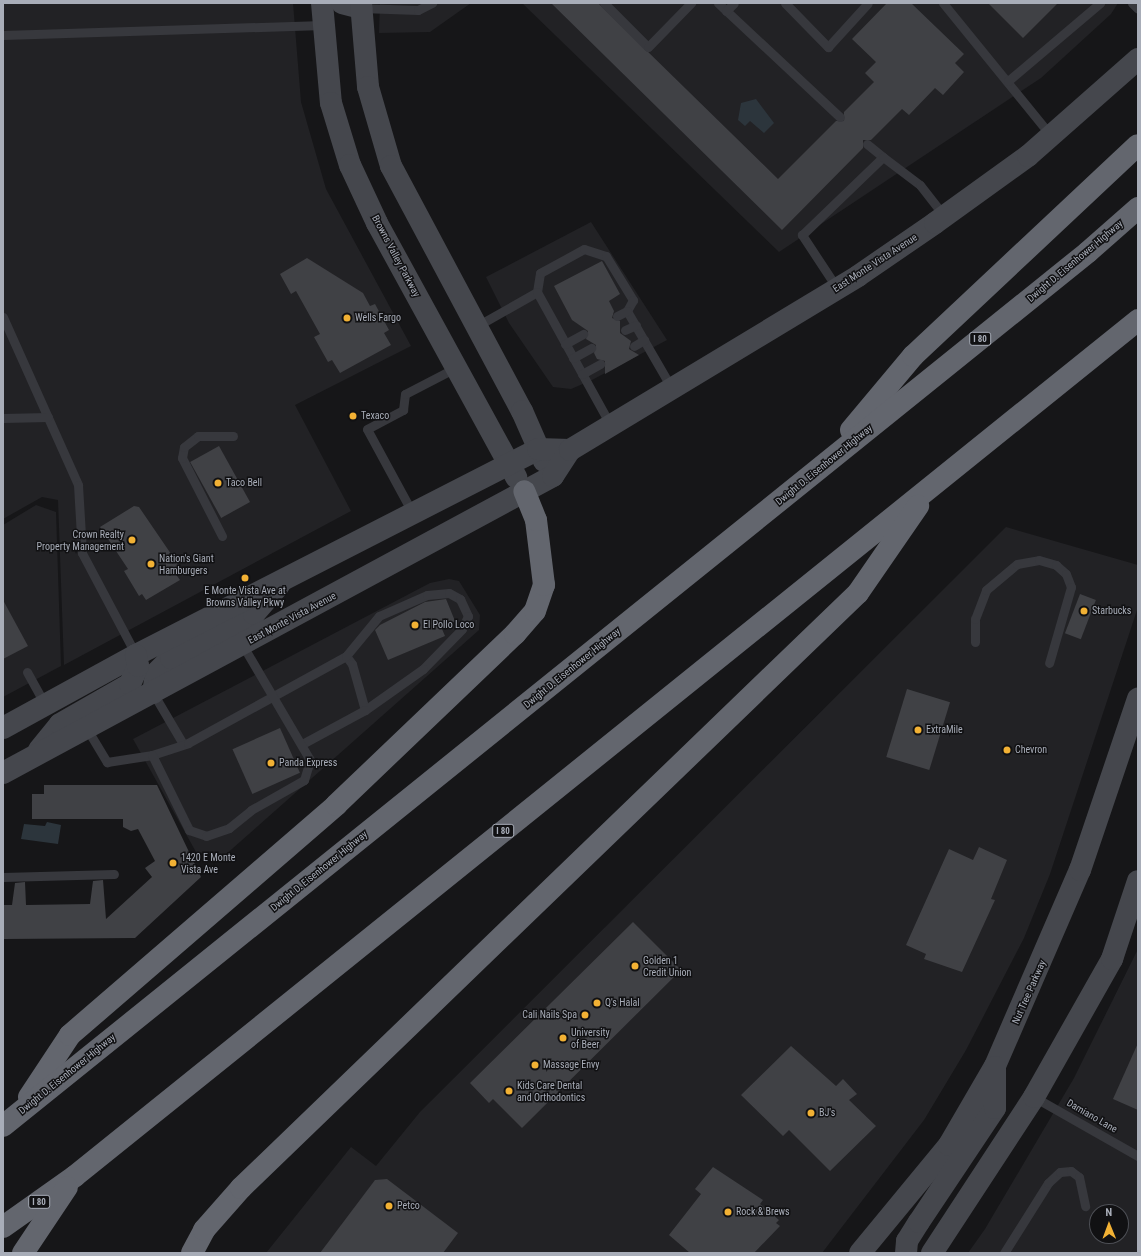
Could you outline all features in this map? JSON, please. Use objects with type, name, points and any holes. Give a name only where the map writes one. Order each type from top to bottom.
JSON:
[{"type":"highway","points":[[819,468],[913,356],[1138,145]]},
{"type":"highway","name":"Dwight D. Eisenhower Highway","points":[[10,1121],[819,468],[1138,208]]},
{"type":"highway","name":"I 80","points":[[3,1227],[75,1176],[1138,320]]},
{"type":"highway","points":[[192,1253],[204,1230],[241,1188],[858,593],[931,486]]},
{"type":"highway","points":[[10,1121],[70,1035],[336,805],[474,675],[535,610],[544,586],[543,568],[536,520],[524,491]]},
{"type":"highway","points":[[22,1253],[75,1176]]},
{"type":"main road","name":"Browns Valley Parkway","points":[[322,3],[331,103],[350,165],[455,368],[524,491]]},
{"type":"main road","points":[[355,5],[368,87],[383,144],[391,166],[477,326],[553,476]]},
{"type":"main road","name":"East Monte Vista Avenue","points":[[3,773],[553,476],[570,450],[610,424],[837,288],[944,216],[1051,136],[1138,59]]},
{"type":"main road","points":[[3,728],[136,655],[538,448],[570,450]]},
{"type":"main road","points":[[153,693],[153,680],[162,666],[254,614],[284,578]]},
{"type":"main road","points":[[34,756],[60,724],[130,684],[138,666],[136,655]]},
{"type":"main road","name":"Nut Tree Parkway","points":[[862,1252],[949,1145],[995,1066],[1080,870],[1138,699]]},
{"type":"main road","points":[[932,1253],[1034,1097],[1112,959],[1138,881]]},
{"type":"main road","points":[[906,1253],[907,1242],[919,1222],[995,1108],[995,1066]]},
{"type":"lane","points":[[355,5],[418,10],[432,3]]},
{"type":"lane","points":[[604,3],[648,47],[691,3]]},
{"type":"lane","points":[[718,3],[840,117]]},
{"type":"lane","points":[[726,11],[734,3]]},
{"type":"lane","points":[[785,3],[828,46],[868,3]]},
{"type":"lane","points":[[943,3],[1008,81],[1051,136]]},
{"type":"lane","points":[[1008,81],[1100,3]]},
{"type":"lane","points":[[1132,3],[1138,9]]},
{"type":"lane","points":[[3,35],[323,24]]},
{"type":"lane","points":[[867,144],[920,185],[944,216]]},
{"type":"lane","points":[[837,288],[802,235],[883,157]]},
{"type":"lane","points":[[610,424],[537,292],[540,273],[584,249],[606,256],[633,300],[627,311],[617,316]]},
{"type":"lane","points":[[477,326],[537,292]]},
{"type":"lane","points":[[627,311],[671,387]]},
{"type":"lane","points":[[3,317],[78,485],[82,553],[136,655]]},
{"type":"lane","points":[[625,330],[636,325]]},
{"type":"lane","points":[[565,344],[583,334]]},
{"type":"lane","points":[[634,346],[644,340]]},
{"type":"lane","points":[[573,358],[591,348]]},
{"type":"lane","points":[[582,374],[600,364]]},
{"type":"lane","points":[[412,512],[367,429],[403,410],[405,394],[455,368]]},
{"type":"lane","points":[[3,418],[48,417]]},
{"type":"lane","points":[[222,536],[182,458],[184,447],[198,436],[233,436]]},
{"type":"lane","points":[[976,642],[975,619],[986,590],[1017,564],[1039,560],[1056,565],[1066,574],[1071,587],[1049,663]]},
{"type":"lane","points":[[87,729],[107,762],[152,755],[183,744],[274,693],[346,656],[379,616],[427,595],[448,593],[460,599],[468,616],[462,629],[423,668],[365,710],[302,744]]},
{"type":"lane","points":[[152,755],[158,771],[189,830],[206,836],[229,828],[251,810],[304,780],[310,760],[274,693],[242,644]]},
{"type":"lane","points":[[346,656],[352,664],[365,710]]},
{"type":"lane","points":[[27,672],[45,705]]},
{"type":"lane","points":[[153,693],[183,744]]},
{"type":"lane","points":[[3,877],[114,874]]},
{"type":"lane","name":"Damiano Lane","points":[[1034,1097],[1138,1156]]},
{"type":"lane","points":[[1004,1253],[1048,1183],[1060,1172],[1071,1171],[1079,1176],[1085,1206]]},
{"type":"shaded area","points":[[3,3],[293,3],[301,102],[326,189],[411,346],[295,405],[351,511],[64,665],[58,500],[42,497],[3,519]]},
{"type":"shaded area","points":[[380,3],[471,3],[430,32],[379,33]]},
{"type":"shaded area","points":[[522,3],[1118,3],[1111,14],[1041,78],[779,252]]},
{"type":"shaded area","points":[[756,99],[774,123],[764,133],[750,121],[745,126],[738,120],[741,103]]},
{"type":"shaded area","points":[[591,222],[667,340],[592,380],[571,389],[553,387],[509,323],[486,277]]},
{"type":"shaded area","points":[[36,505],[56,512],[61,666],[3,697],[3,525]]},
{"type":"shaded area","points":[[1006,527],[1138,565],[1138,607],[1050,874],[1024,938],[966,1050],[924,1120],[822,1253],[266,1253],[351,1147],[376,1166],[420,1112]]},
{"type":"shaded area","points":[[449,579],[459,581],[480,615],[479,630],[224,856],[196,852],[133,739],[430,583]]},
{"type":"shaded area","points":[[47,822],[61,825],[58,844],[21,839],[24,824],[45,826]]},
{"type":"shaded area","points":[[1138,949],[1138,1253],[968,1253],[985,1229],[1074,1078]]},
{"type":"building","points":[[551,3],[598,3],[778,179],[836,121],[844,121],[844,112],[874,82],[865,73],[876,62],[852,39],[887,3],[911,3],[964,54],[955,63],[964,72],[943,95],[935,88],[909,115],[902,109],[871,140],[863,140],[863,148],[782,230]]},
{"type":"building","points":[[988,3],[1058,3],[1023,38]]},
{"type":"building","name":"Wells Fargo","points":[[307,258],[363,293],[370,306],[375,304],[389,330],[384,333],[391,345],[340,373],[332,360],[328,362],[314,337],[320,334],[296,291],[291,294],[280,274]]},
{"type":"building","points":[[602,261],[620,294],[609,301],[614,311],[612,318],[620,321],[620,333],[631,341],[629,349],[639,355],[605,374],[605,361],[597,359],[594,353],[596,345],[586,339],[588,331],[572,320],[554,286]]},
{"type":"building","name":"Taco Bell","points":[[219,446],[250,502],[221,518],[190,462]]},
{"type":"building","points":[[134,506],[139,507],[182,570],[175,573],[180,580],[146,600],[142,594],[139,596],[124,571],[128,569],[100,527]]},
{"type":"building","name":"Starbucks","points":[[1080,594],[1096,600],[1081,639],[1065,633]]},
{"type":"building","points":[[446,599],[455,621],[442,629],[445,636],[388,660],[375,630],[380,625],[425,602]]},
{"type":"building","points":[[3,600],[28,646],[3,659]]},
{"type":"building","name":"ExtraMile","points":[[907,689],[950,702],[929,770],[886,757]]},
{"type":"building","points":[[280,728],[300,773],[252,794],[232,749]]},
{"type":"building","name":"1420 E Monte Vista Ave","points":[[44,785],[157,785],[201,877],[135,938],[4,939],[4,905],[12,905],[15,883],[25,882],[26,905],[90,904],[93,881],[103,880],[106,919],[152,877],[145,868],[155,861],[138,829],[131,831],[123,827],[123,819],[32,819],[32,794],[44,794]]},
{"type":"building","points":[[979,847],[1007,860],[991,899],[995,900],[962,972],[924,959],[926,954],[906,945],[949,849],[973,860]]},
{"type":"building","points":[[633,922],[681,970],[522,1128],[493,1099],[489,1103],[470,1083]]},
{"type":"building","points":[[1138,1043],[1138,1110],[1113,1099]]},
{"type":"building","name":"BJ's","points":[[791,1046],[836,1086],[843,1079],[857,1094],[849,1100],[876,1126],[830,1171],[789,1130],[783,1136],[741,1095]]},
{"type":"building","name":"Rock & Brews","points":[[713,1167],[763,1200],[760,1204],[779,1220],[776,1223],[780,1226],[754,1253],[690,1253],[669,1235],[701,1194],[695,1189]]},
{"type":"building","name":"Petco","points":[[387,1179],[458,1233],[443,1253],[320,1253],[375,1180]]},
{"type":"place","name":"Wells Fargo","points":[[347,318]]},
{"type":"place","name":"Texaco","points":[[353,416]]},
{"type":"place","name":"Taco Bell","points":[[218,483]]},
{"type":"place","name":"Crown Realty Property Management","points":[[132,540]]},
{"type":"place","name":"Nation's Giant Hamburgers","points":[[151,564]]},
{"type":"place","name":"E Monte Vista Ave at Browns Valley Pkwy","points":[[245,578]]},
{"type":"place","name":"Starbucks","points":[[1084,611]]},
{"type":"place","name":"El Pollo Loco","points":[[415,625]]},
{"type":"place","name":"ExtraMile","points":[[918,730]]},
{"type":"place","name":"Chevron","points":[[1007,750]]},
{"type":"place","name":"Panda Express","points":[[271,763]]},
{"type":"place","name":"1420 E Monte Vista Ave","points":[[173,863]]},
{"type":"place","name":"Golden 1 Credit Union","points":[[635,966]]},
{"type":"place","name":"Q's Halal","points":[[597,1003]]},
{"type":"place","name":"Cali Nails Spa","points":[[585,1015]]},
{"type":"place","name":"University of Beer","points":[[563,1038]]},
{"type":"place","name":"Massage Envy","points":[[535,1065]]},
{"type":"place","name":"Kids Care Dental and Orthodontics","points":[[509,1091]]},
{"type":"place","name":"BJ's","points":[[811,1113]]},
{"type":"place","name":"Petco","points":[[389,1206]]},
{"type":"place","name":"Rock & Brews","points":[[728,1212]]}]
